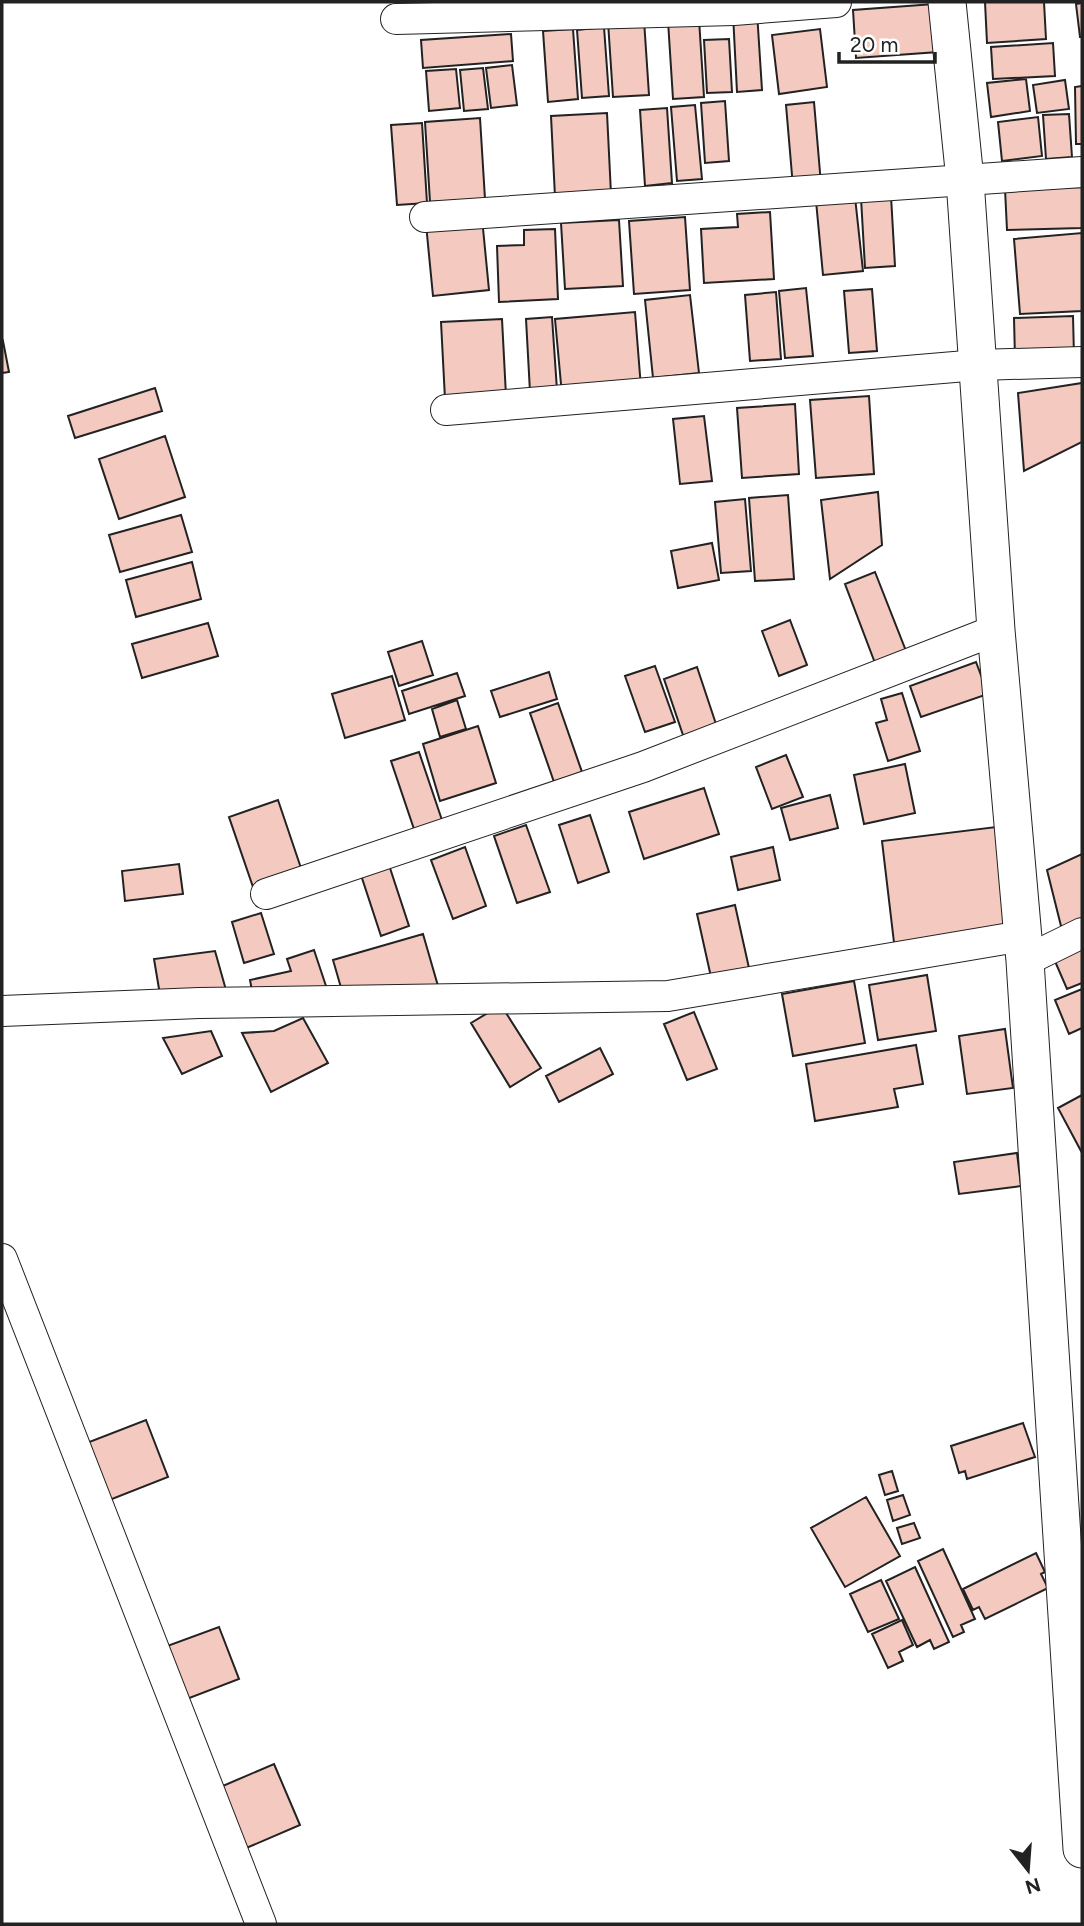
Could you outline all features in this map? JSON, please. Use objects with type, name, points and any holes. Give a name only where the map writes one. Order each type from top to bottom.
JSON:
[{"type":"street","points":[[396,19],[734,10],[836,2]]},
{"type":"street","points":[[947,2],[965,180],[996,630],[1023,949],[1082,1849]]},
{"type":"street","points":[[425,216],[1082,172]]},
{"type":"street","points":[[446,410],[978,365],[1082,362]]},
{"type":"street","points":[[266,894],[643,766],[996,630]]},
{"type":"street","points":[[2,1011],[199,1003],[668,996],[1023,949],[1082,933]]},
{"type":"street","points":[[2,1259],[261,1924]]},
{"type":"building","points":[[985,2],[1044,2],[1046,39],[987,43]]},
{"type":"building","points":[[1082,3],[1082,37],[1080,37],[1076,4]]},
{"type":"building","points":[[934,4],[938,52],[856,58],[853,10]]},
{"type":"building","points":[[757,12],[762,90],[737,92],[733,14]]},
{"type":"building","points":[[699,19],[704,97],[673,99],[668,21]]},
{"type":"building","points":[[644,20],[649,95],[613,97],[608,22]]},
{"type":"building","points":[[604,27],[609,96],[582,98],[577,30]]},
{"type":"building","points":[[573,29],[578,99],[548,102],[543,31]]},
{"type":"building","points":[[820,29],[827,87],[779,94],[772,35]]},
{"type":"building","points":[[511,34],[513,61],[423,68],[421,40]]},
{"type":"building","points":[[729,39],[732,92],[707,93],[704,40]]},
{"type":"building","points":[[1053,43],[1055,76],[993,79],[991,47]]},
{"type":"building","points":[[512,65],[517,105],[491,108],[486,68]]},
{"type":"building","points":[[483,68],[488,109],[464,111],[460,70]]},
{"type":"building","points":[[456,69],[460,108],[429,111],[426,71]]},
{"type":"building","points":[[1026,79],[1030,111],[991,117],[987,83]]},
{"type":"building","points":[[1065,80],[1069,109],[1037,113],[1033,85]]},
{"type":"building","points":[[1082,86],[1082,144],[1076,144],[1075,87]]},
{"type":"building","points":[[725,101],[729,161],[705,163],[701,103]]},
{"type":"building","points":[[814,102],[821,184],[793,187],[786,105]]},
{"type":"building","points":[[695,105],[702,179],[677,181],[671,107]]},
{"type":"building","points":[[667,108],[672,183],[645,186],[640,110]]},
{"type":"building","points":[[607,113],[611,194],[555,197],[551,116]]},
{"type":"building","points":[[1069,114],[1072,157],[1046,159],[1043,115]]},
{"type":"building","points":[[1038,117],[1042,156],[1002,161],[998,122]]},
{"type":"building","points":[[480,118],[485,199],[430,202],[425,122]]},
{"type":"building","points":[[422,123],[427,203],[397,205],[391,125]]},
{"type":"building","points":[[1082,187],[1082,228],[1007,230],[1005,189]]},
{"type":"building","points":[[891,196],[895,266],[865,268],[861,198]]},
{"type":"building","points":[[855,197],[863,271],[823,275],[816,201]]},
{"type":"building","points":[[770,212],[774,279],[704,283],[701,229],[738,227],[737,214]]},
{"type":"building","points":[[685,217],[690,290],[634,294],[629,221]]},
{"type":"building","points":[[482,218],[489,290],[433,296],[426,224]]},
{"type":"building","points":[[619,220],[623,286],[565,289],[561,223]]},
{"type":"building","points":[[555,229],[558,299],[499,302],[497,246],[524,245],[524,230]]},
{"type":"building","points":[[1082,233],[1082,311],[1020,314],[1014,239]]},
{"type":"building","points":[[806,288],[813,356],[785,358],[779,291]]},
{"type":"building","points":[[872,289],[877,351],[849,353],[844,291]]},
{"type":"building","points":[[776,292],[781,359],[750,361],[745,295]]},
{"type":"building","points":[[690,295],[699,373],[653,378],[645,300]]},
{"type":"building","points":[[635,312],[641,388],[562,395],[555,319]]},
{"type":"building","points":[[1073,316],[1074,356],[1015,359],[1014,318]]},
{"type":"building","points":[[552,317],[557,390],[530,392],[526,319]]},
{"type":"building","points":[[502,319],[506,396],[445,399],[441,322]]},
{"type":"building","points":[[2,342],[9,372],[2,373]]},
{"type":"building","points":[[1082,383],[1082,442],[1024,471],[1018,393]]},
{"type":"building","points":[[155,388],[162,411],[75,438],[68,416]]},
{"type":"building","points":[[869,396],[874,474],[816,478],[810,400]]},
{"type":"building","points":[[795,404],[799,474],[742,478],[737,408]]},
{"type":"building","points":[[704,416],[712,481],[680,484],[673,419]]},
{"type":"building","points":[[165,436],[185,497],[119,519],[99,459]]},
{"type":"building","points":[[878,492],[882,545],[830,579],[821,500]]},
{"type":"building","points":[[788,495],[794,579],[755,581],[749,498]]},
{"type":"building","points":[[745,499],[751,571],[721,573],[715,502]]},
{"type":"building","points":[[181,515],[192,552],[120,572],[109,535]]},
{"type":"building","points":[[712,543],[719,580],[678,588],[671,551]]},
{"type":"building","points":[[192,562],[201,599],[136,617],[126,580]]},
{"type":"building","points":[[875,572],[906,651],[875,663],[845,584]]},
{"type":"building","points":[[790,620],[807,665],[779,676],[762,631]]},
{"type":"building","points":[[208,623],[218,656],[142,678],[132,644]]},
{"type":"building","points":[[422,641],[433,675],[399,686],[388,652]]},
{"type":"building","points":[[976,662],[988,694],[921,717],[910,686]]},
{"type":"building","points":[[655,666],[675,722],[645,732],[625,676]]},
{"type":"building","points":[[697,667],[717,727],[684,738],[664,679]]},
{"type":"building","points":[[549,672],[557,699],[500,717],[491,691]]},
{"type":"building","points":[[457,673],[465,696],[409,714],[402,691]]},
{"type":"building","points":[[392,676],[405,720],[345,738],[332,694]]},
{"type":"building","points":[[902,693],[920,751],[888,761],[876,723],[887,720],[881,699]]},
{"type":"building","points":[[457,700],[466,729],[440,737],[432,709]]},
{"type":"building","points":[[558,703],[582,772],[554,782],[530,713]]},
{"type":"building","points":[[478,726],[496,783],[440,801],[423,744]]},
{"type":"building","points":[[419,752],[444,826],[416,835],[391,761]]},
{"type":"building","points":[[786,755],[803,797],[772,809],[756,767]]},
{"type":"building","points":[[905,764],[915,813],[864,824],[854,775]]},
{"type":"building","points":[[704,788],[719,834],[644,859],[629,812]]},
{"type":"building","points":[[830,795],[838,828],[790,840],[781,808]]},
{"type":"building","points":[[278,800],[302,871],[253,887],[229,817]]},
{"type":"building","points":[[590,815],[609,872],[578,883],[559,825]]},
{"type":"building","points":[[526,825],[550,892],[517,903],[494,836]]},
{"type":"building","points":[[996,827],[1009,937],[895,951],[882,841]]},
{"type":"building","points":[[465,847],[486,906],[453,919],[431,860]]},
{"type":"building","points":[[773,847],[780,880],[738,890],[731,857]]},
{"type":"building","points":[[1082,854],[1082,920],[1062,930],[1047,870]]},
{"type":"building","points":[[179,864],[183,894],[125,901],[122,871]]},
{"type":"building","points":[[389,865],[409,926],[381,936],[361,875]]},
{"type":"building","points":[[735,905],[751,977],[713,986],[697,914]]},
{"type":"building","points":[[261,913],[274,954],[244,963],[232,922]]},
{"type":"building","points":[[423,934],[438,986],[344,998],[333,960]]},
{"type":"building","points":[[1082,948],[1082,983],[1067,989],[1054,959]]},
{"type":"building","points":[[314,950],[329,995],[253,996],[250,980],[291,971],[287,959]]},
{"type":"building","points":[[215,951],[226,990],[160,995],[154,959]]},
{"type":"building","points":[[927,975],[936,1031],[878,1040],[869,985]]},
{"type":"building","points":[[854,981],[865,1043],[793,1056],[782,994]]},
{"type":"building","points":[[1082,989],[1082,1028],[1069,1034],[1055,1000]]},
{"type":"building","points":[[501,1005],[541,1068],[510,1087],[471,1023]]},
{"type":"building","points":[[694,1012],[717,1069],[687,1080],[664,1024]]},
{"type":"building","points":[[303,1018],[328,1063],[271,1092],[242,1033],[274,1031]]},
{"type":"building","points":[[1005,1029],[1013,1088],[967,1094],[959,1036]]},
{"type":"building","points":[[211,1031],[222,1056],[182,1074],[163,1038]]},
{"type":"building","points":[[916,1045],[923,1084],[894,1089],[898,1107],[815,1121],[806,1064]]},
{"type":"building","points":[[600,1048],[613,1074],[559,1102],[546,1076]]},
{"type":"building","points":[[1082,1095],[1082,1150],[1081,1151],[1058,1108]]},
{"type":"building","points":[[1017,1153],[1021,1186],[959,1194],[954,1162]]},
{"type":"building","points":[[146,1420],[168,1477],[107,1501],[84,1444]]},
{"type":"building","points":[[1023,1423],[1035,1457],[967,1479],[965,1471],[959,1473],[951,1446]]},
{"type":"building","points":[[892,1471],[898,1491],[885,1495],[879,1475]]},
{"type":"building","points":[[903,1495],[910,1515],[893,1521],[887,1500]]},
{"type":"building","points":[[866,1497],[900,1556],[845,1587],[811,1528]]},
{"type":"building","points":[[914,1523],[920,1538],[902,1544],[897,1528]]},
{"type":"building","points":[[943,1549],[975,1619],[961,1625],[964,1632],[953,1637],[918,1561]]},
{"type":"building","points":[[1036,1553],[1045,1572],[1041,1574],[1048,1588],[985,1619],[979,1607],[973,1610],[963,1589]]},
{"type":"building","points":[[915,1567],[949,1642],[934,1649],[930,1640],[917,1647],[886,1581]]},
{"type":"building","points":[[881,1580],[899,1619],[868,1632],[850,1594]]},
{"type":"building","points":[[902,1620],[913,1645],[899,1652],[903,1661],[888,1668],[872,1634]]},
{"type":"building","points":[[219,1627],[239,1679],[179,1702],[159,1649]]},
{"type":"building","points":[[274,1764],[300,1825],[244,1849],[218,1788]]}]
